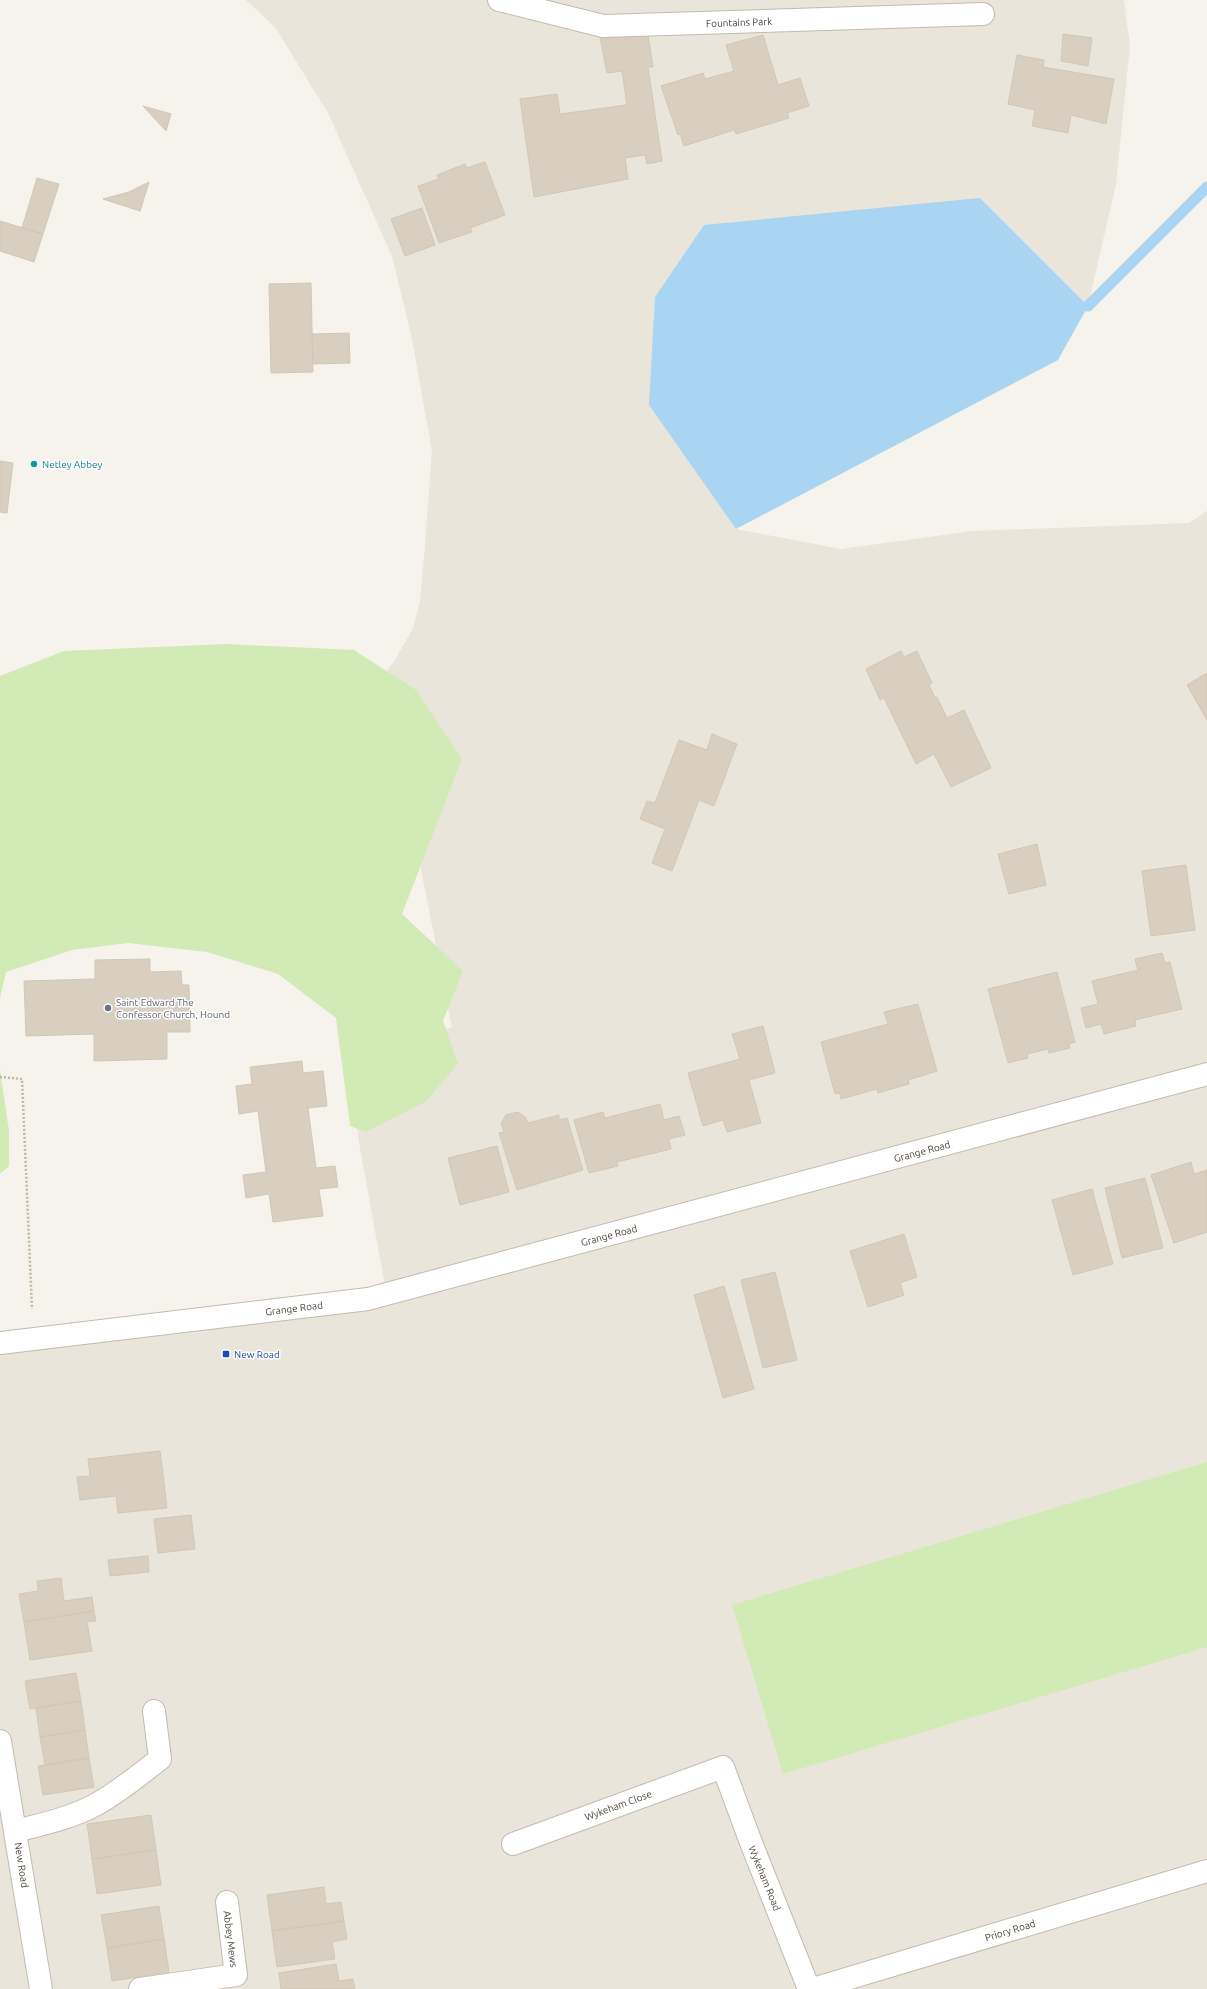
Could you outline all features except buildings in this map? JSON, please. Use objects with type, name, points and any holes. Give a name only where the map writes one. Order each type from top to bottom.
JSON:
[{"type":"street","name":"Fountains Park","points":[[499,0],[603,26],[983,14]]},
{"type":"street","name":"Grange Road","points":[[0,1343],[368,1299],[1207,1074]]},
{"type":"street","points":[[16,1831],[59,1820],[94,1806],[125,1786],[160,1759],[154,1711]]},
{"type":"street","name":"New Road","points":[[0,1741],[41,1989]]},
{"type":"street","name":"Wykeham Close","points":[[513,1844],[723,1767]]},
{"type":"street","name":"Wykeham Road","points":[[723,1767],[809,1989]]},
{"type":"street","name":"Priory Road","points":[[813,1989],[1207,1871]]},
{"type":"street","name":"Abbey Mews","points":[[140,1989],[237,1982],[227,1902]]},
{"type":"path","points":[[0,1077],[22,1079],[33,1340]]},
{"type":"shaded area","points":[[246,0],[1124,0],[1130,46],[1116,184],[1088,306],[980,198],[649,404],[736,529],[841,549],[972,531],[1189,523],[1207,511],[1207,1989],[0,1989],[0,1341],[387,1297],[361,1154],[347,1061],[452,1027],[383,676],[395,660],[413,628],[420,601],[424,557],[432,451],[411,334],[392,256],[328,113],[275,27]]},
{"type":"green space","points":[[226,644],[354,650],[416,690],[462,759],[402,914],[463,971],[443,1021],[458,1064],[425,1102],[366,1132],[350,1126],[336,1018],[278,974],[207,952],[128,943],[72,950],[6,972],[0,998],[0,676],[64,651]]},
{"type":"green space","points":[[0,1069],[9,1131],[9,1166],[0,1174]]},
{"type":"green space","points":[[1207,1462],[1207,1647],[783,1774],[732,1605]]},
{"type":"water","points":[[980,198],[1088,306],[1058,360],[736,529],[649,405],[655,297],[704,225]]},
{"type":"waterway","points":[[1088,306],[1207,187]]},
{"type":"place","name":"Netley Abbey","points":[[34,464]]},
{"type":"place","name":"Saint Edward The Confessor Church, Hound","points":[[108,1008]]},
{"type":"place","name":"New Road","points":[[226,1354]]}]
